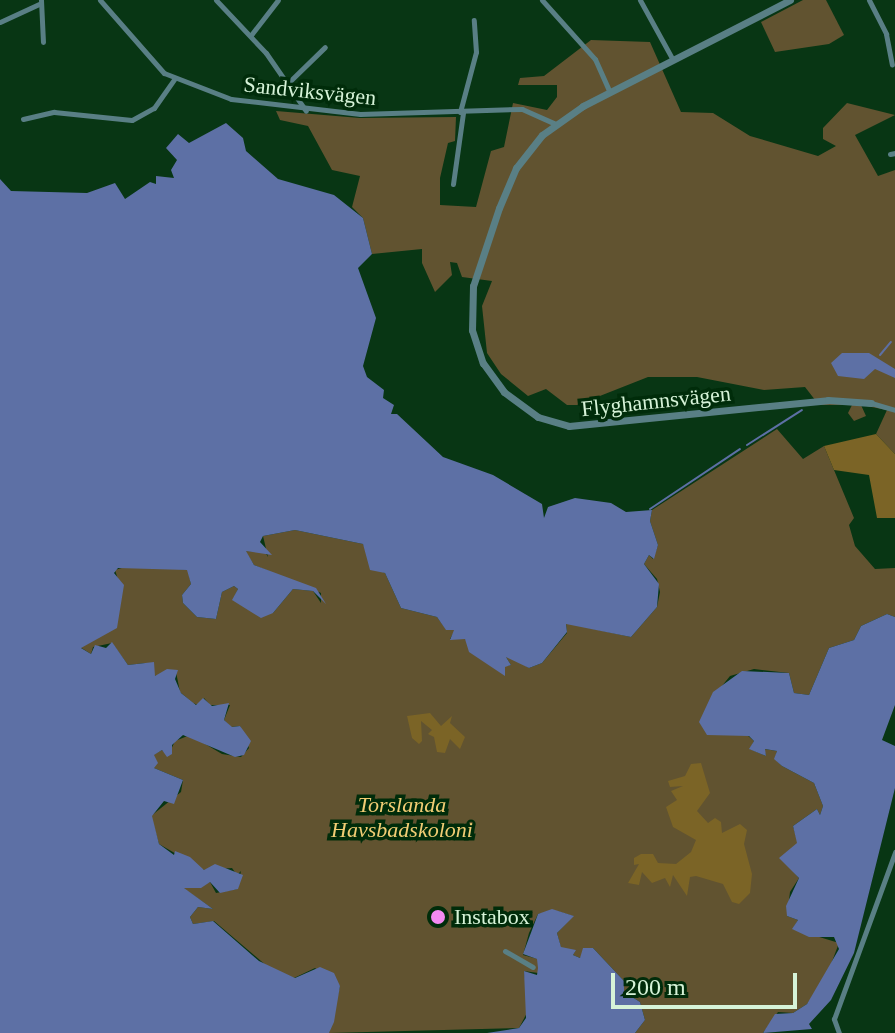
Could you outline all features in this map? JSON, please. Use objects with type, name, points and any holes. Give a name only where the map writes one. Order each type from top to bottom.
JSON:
[{"type":"street","name":"Sandviksvägen","points":[[100,0],[158,68],[174,79],[231,99],[306,111],[462,113],[522,109],[555,124]]},
{"type":"street","points":[[216,0],[251,35],[289,82],[306,111]]},
{"type":"street","points":[[251,35],[278,0]]},
{"type":"street","points":[[542,0],[577,45],[595,59],[610,92]]},
{"type":"street","points":[[640,0],[673,60]]},
{"type":"street","name":"Flyghamnsvägen","points":[[790,0],[610,92],[555,124],[510,180],[472,294],[472,330],[480,356],[512,400],[550,422],[588,428],[828,400],[871,403]]},
{"type":"street","points":[[869,0],[886,34],[892,64]]},
{"type":"street","points":[[0,22],[40,2],[43,42]]},
{"type":"street","points":[[453,184],[462,113],[476,51],[474,20]]},
{"type":"street","points":[[289,82],[325,47]]},
{"type":"street","points":[[23,119],[54,112],[128,121],[154,108],[174,79]]},
{"type":"street","points":[[871,403],[895,410]]},
{"type":"street","points":[[839,1033],[834,1019],[895,852]]},
{"type":"street","points":[[505,951],[533,967]]},
{"type":"green space","points":[[803,0],[826,0],[844,35],[829,44],[775,52],[761,22]]},
{"type":"green space","points":[[591,40],[650,42],[681,112],[713,113],[750,136],[818,156],[836,146],[823,139],[823,128],[847,103],[895,115],[855,135],[878,176],[895,170],[895,454],[876,434],[887,410],[861,405],[866,416],[854,421],[848,413],[852,405],[819,405],[805,387],[764,390],[697,377],[648,377],[577,405],[567,405],[546,389],[528,396],[501,374],[487,353],[482,306],[492,281],[462,277],[457,263],[450,262],[452,275],[435,292],[422,263],[422,249],[372,254],[363,218],[352,207],[360,176],[332,170],[308,126],[280,120],[276,111],[360,118],[456,117],[455,141],[448,143],[440,178],[440,205],[476,207],[491,151],[504,147],[513,103],[547,110],[557,97],[557,85],[518,85],[520,78],[544,76]]},
{"type":"green space","name":"Torslanda Havsbadskoloni","points":[[777,429],[803,459],[824,446],[854,518],[849,525],[855,546],[875,569],[895,568],[895,617],[887,614],[861,626],[854,640],[829,648],[809,695],[794,693],[789,673],[754,669],[730,676],[709,702],[754,741],[750,749],[766,756],[764,749],[777,751],[775,759],[782,766],[814,783],[823,806],[820,815],[817,809],[793,826],[798,843],[784,861],[799,878],[790,892],[787,916],[798,920],[793,929],[839,943],[825,980],[807,1004],[793,1013],[778,1012],[763,1033],[635,1033],[645,1020],[640,1002],[624,992],[624,981],[593,948],[580,958],[573,955],[575,951],[561,948],[557,933],[573,916],[557,911],[538,914],[529,933],[523,955],[538,959],[538,973],[524,971],[529,1009],[519,1028],[329,1033],[340,986],[315,968],[294,978],[268,967],[214,921],[193,924],[190,917],[198,907],[213,909],[183,888],[210,882],[216,893],[237,889],[241,871],[237,875],[232,868],[204,870],[159,844],[151,816],[181,792],[183,780],[154,768],[153,755],[162,750],[168,756],[175,741],[190,735],[222,754],[241,757],[249,748],[240,726],[231,727],[224,720],[230,705],[210,705],[204,698],[198,705],[193,703],[180,692],[176,672],[155,676],[145,663],[128,665],[112,643],[93,647],[91,654],[80,647],[115,626],[121,589],[115,570],[135,564],[188,570],[191,584],[182,595],[183,603],[197,617],[216,619],[222,592],[234,586],[238,589],[233,600],[273,613],[293,589],[313,591],[321,603],[321,593],[254,565],[245,551],[265,552],[268,557],[263,536],[295,530],[363,544],[376,569],[385,573],[401,608],[437,617],[446,629],[455,630],[450,639],[465,639],[504,666],[511,665],[506,657],[510,656],[529,668],[542,663],[567,633],[566,623],[631,637],[657,607],[660,592],[657,579],[644,564],[649,555],[653,559],[658,545],[650,521],[652,510]]},
{"type":"shaded area","points":[[876,434],[895,454],[895,518],[877,518],[869,475],[834,470],[824,446]]},
{"type":"shaded area","points":[[430,713],[441,726],[452,716],[450,723],[465,737],[460,749],[450,739],[445,753],[437,752],[434,737],[428,734],[432,730],[421,721],[422,741],[419,744],[412,738],[407,716]]},
{"type":"shaded area","points":[[701,763],[710,793],[697,811],[708,823],[715,818],[721,822],[722,833],[740,824],[747,830],[744,844],[752,874],[750,893],[739,904],[732,902],[723,884],[696,876],[690,877],[687,896],[673,875],[670,887],[665,878],[652,883],[642,872],[639,885],[628,883],[639,864],[634,865],[634,858],[641,854],[653,854],[658,863],[676,864],[691,852],[696,840],[673,827],[666,807],[677,800],[671,791],[683,786],[670,787],[668,781],[685,776],[691,764]]},
{"type":"water","points":[[226,123],[243,138],[246,151],[278,179],[334,195],[363,218],[372,254],[358,268],[376,318],[363,366],[367,377],[384,390],[383,398],[394,405],[391,414],[397,414],[443,457],[493,475],[542,504],[544,518],[548,507],[575,498],[611,503],[626,512],[652,510],[650,521],[658,545],[654,559],[649,555],[644,564],[659,584],[657,607],[631,637],[566,624],[567,632],[542,663],[529,668],[506,657],[511,665],[505,667],[505,676],[469,652],[465,639],[450,640],[454,630],[446,630],[437,617],[401,608],[385,573],[370,570],[363,544],[295,530],[263,536],[260,542],[272,555],[246,551],[254,565],[316,588],[326,604],[313,591],[293,589],[273,613],[261,618],[232,600],[238,589],[234,586],[222,592],[216,619],[197,617],[183,603],[182,595],[191,584],[187,570],[118,568],[114,573],[124,585],[117,628],[81,648],[91,654],[95,645],[106,648],[112,642],[128,665],[154,662],[155,676],[167,669],[178,670],[175,679],[181,693],[196,705],[203,698],[212,706],[229,703],[224,720],[232,727],[240,726],[251,741],[244,755],[235,757],[183,735],[172,745],[172,754],[167,757],[162,750],[154,755],[158,763],[154,768],[183,780],[174,804],[164,801],[152,816],[159,844],[174,855],[175,851],[190,857],[204,870],[215,864],[243,875],[238,889],[220,893],[210,882],[201,888],[184,888],[213,909],[198,907],[190,917],[193,924],[213,921],[259,961],[295,978],[320,967],[334,973],[340,986],[334,1022],[329,1033],[0,1033],[0,179],[11,191],[87,193],[115,183],[125,199],[150,182],[156,184],[156,176],[174,178],[171,170],[177,160],[166,148],[178,134],[189,143]]},
{"type":"water","points":[[842,353],[869,353],[895,369],[895,378],[875,369],[864,379],[838,376],[831,363]]},
{"type":"water","points":[[887,614],[895,617],[895,705],[882,740],[895,746],[895,788],[854,953],[831,1000],[809,1024],[812,1029],[763,1033],[775,1014],[793,1013],[807,1004],[839,949],[834,937],[809,937],[792,929],[798,920],[787,916],[786,906],[799,878],[779,858],[797,843],[793,826],[817,809],[820,815],[823,806],[814,783],[782,766],[774,759],[777,751],[765,749],[766,756],[749,749],[754,741],[749,736],[707,735],[699,722],[713,692],[742,671],[789,673],[794,693],[809,695],[829,648],[854,640],[861,626]]},
{"type":"water","points":[[552,909],[574,916],[557,933],[561,947],[576,950],[573,955],[580,958],[583,948],[593,948],[624,981],[624,992],[640,1002],[645,1020],[635,1033],[487,1033],[519,1028],[526,1018],[524,971],[537,975],[538,968],[537,959],[523,954],[538,914]]},
{"type":"waterway","points":[[880,355],[891,342]]},
{"type":"waterway","points":[[747,445],[802,410]]},
{"type":"waterway","points":[[650,509],[740,449]]},
{"type":"place","name":"Instabox","points":[[438,917]]}]
